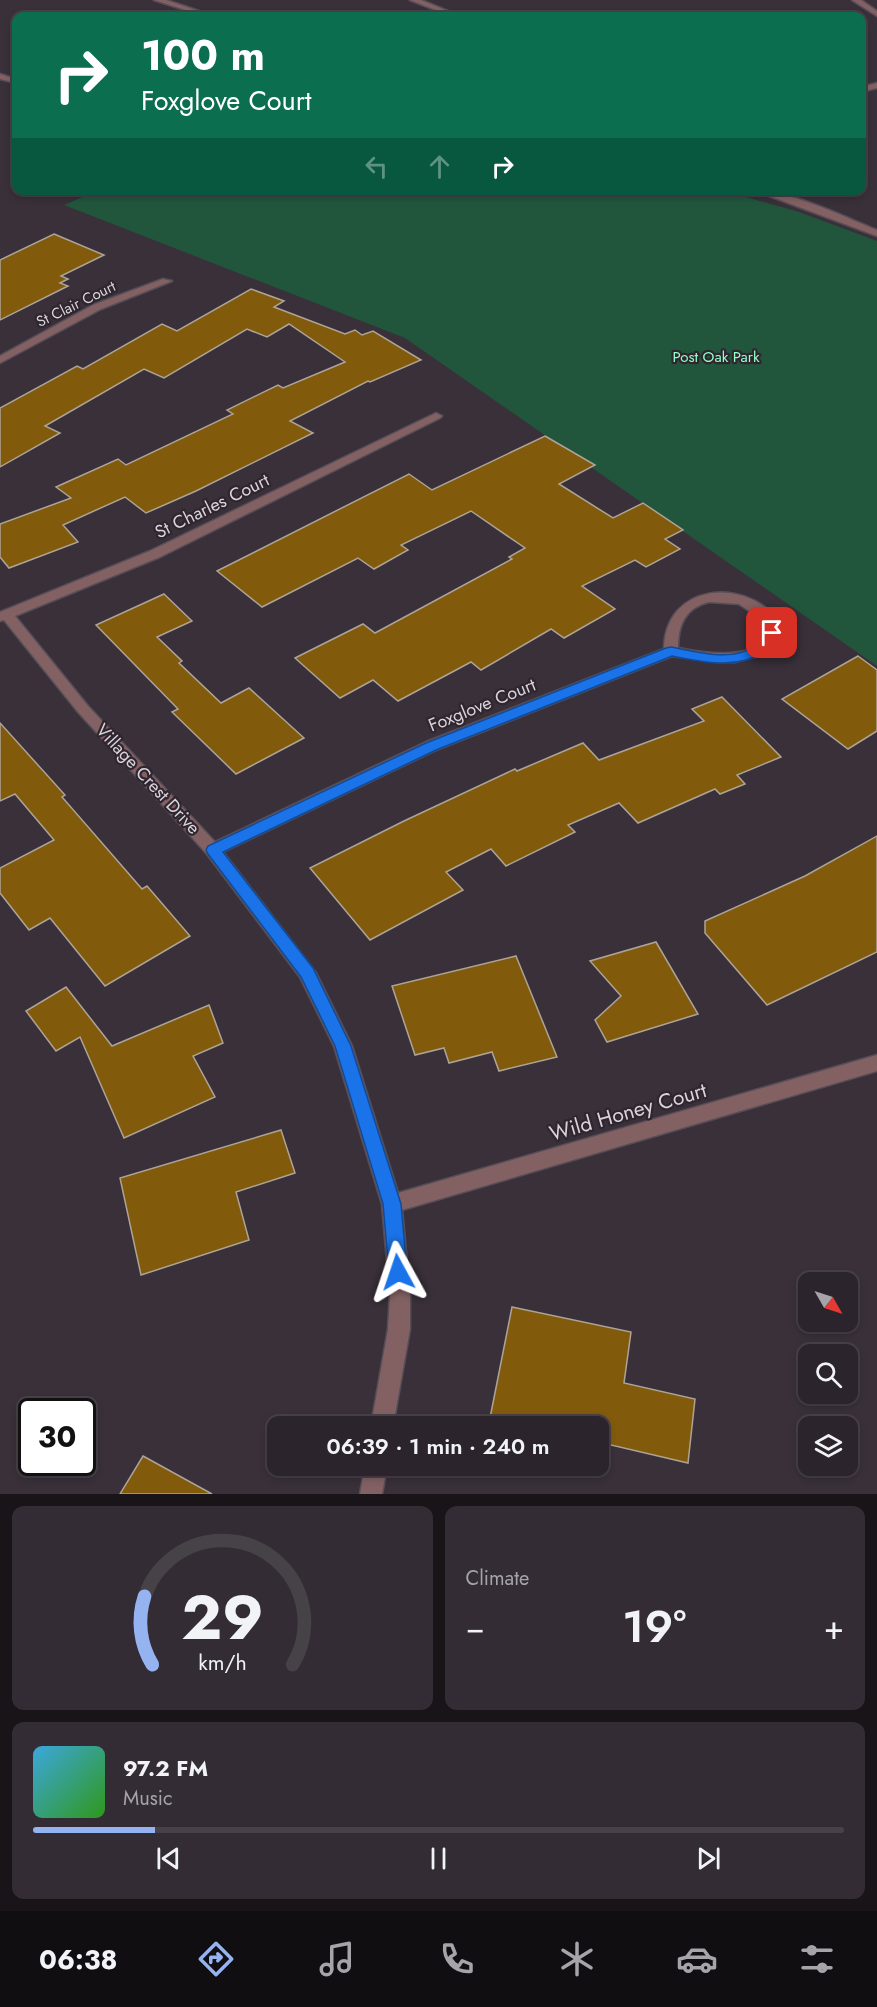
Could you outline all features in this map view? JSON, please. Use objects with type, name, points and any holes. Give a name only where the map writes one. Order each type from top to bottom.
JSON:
[{"type":"street","points":[[158,0],[197,12]]},
{"type":"street","points":[[414,0],[446,12]]},
{"type":"street","points":[[856,0],[877,14]]},
{"type":"street","points":[[772,195],[877,233]]},
{"type":"street","name":"St Clair Court","points":[[0,360],[97,307],[166,281]]},
{"type":"street","name":"St Charles Court","points":[[3,616],[155,554],[436,416]]},
{"type":"street","points":[[720,596],[740,600],[755,607],[771,620],[772,633],[765,646],[742,657],[710,659],[671,651],[673,626],[684,608],[700,599],[720,596]]},
{"type":"street","name":"Village Crest Drive","points":[[3,616],[83,709],[213,850],[307,973],[343,1046],[392,1204],[400,1294],[399,1329],[384,1416]]},
{"type":"street","name":"Foxglove Court","points":[[213,850],[431,746],[671,651]]},
{"type":"street","name":"Wild Honey Court","points":[[392,1204],[877,1063]]},
{"type":"street","points":[[371,1494],[374,1476]]},
{"type":"green space","name":"Post Oak Park","points":[[87,195],[739,195],[799,212],[877,241],[877,666],[405,338],[64,205]]},
{"type":"building","points":[[54,234],[104,255],[61,276],[68,279],[60,283],[68,286],[0,320],[0,260]]},
{"type":"building","points":[[251,289],[284,301],[274,307],[345,334],[355,330],[362,335],[373,331],[421,360],[368,381],[290,421],[313,433],[146,513],[125,497],[63,525],[78,542],[9,568],[0,557],[0,524],[71,498],[56,487],[118,459],[126,465],[233,414],[227,410],[278,385],[283,388],[345,362],[289,324],[267,337],[247,329],[164,378],[144,369],[45,426],[60,433],[0,467],[0,408],[77,366],[83,369],[162,324],[177,331]]},
{"type":"building","points":[[545,436],[595,465],[559,484],[613,518],[643,503],[683,530],[665,539],[680,549],[646,567],[635,560],[582,586],[615,609],[564,638],[551,629],[481,670],[471,662],[398,701],[373,680],[340,698],[295,658],[363,624],[375,633],[512,559],[509,557],[525,548],[471,511],[401,545],[408,550],[374,569],[358,558],[262,607],[217,571],[409,474],[432,490]]},
{"type":"building","points":[[164,594],[192,621],[157,637],[182,661],[179,663],[221,703],[249,688],[304,738],[236,774],[172,712],[178,709],[96,625]]},
{"type":"building","points":[[858,656],[877,670],[877,731],[848,749],[782,699]]},
{"type":"building","points":[[722,697],[781,757],[737,775],[745,784],[720,794],[715,789],[638,823],[619,803],[568,825],[575,832],[506,866],[491,849],[446,872],[463,890],[370,940],[310,868],[515,769],[517,771],[583,743],[599,760],[704,721],[692,709]]},
{"type":"building","points":[[0,723],[65,795],[62,797],[142,889],[147,886],[190,936],[105,986],[50,918],[29,930],[0,893],[0,868],[54,840],[15,794],[0,801]]},
{"type":"building","points":[[877,836],[877,952],[767,1005],[705,933],[705,921],[805,876]]},
{"type":"building","points":[[656,942],[698,1014],[607,1042],[595,1020],[621,996],[590,961]]},
{"type":"building","points":[[516,956],[557,1057],[499,1071],[492,1052],[449,1063],[444,1048],[415,1055],[392,986]]},
{"type":"building","points":[[66,987],[112,1046],[209,1005],[223,1043],[193,1056],[215,1097],[124,1138],[80,1037],[56,1051],[26,1011]]},
{"type":"building","points":[[281,1130],[295,1173],[236,1192],[249,1240],[141,1275],[120,1178]]},
{"type":"building","points":[[512,1307],[631,1332],[624,1383],[695,1399],[688,1463],[609,1445],[609,1416],[490,1416]]},
{"type":"building","points":[[143,1456],[212,1494],[120,1494]]},
{"type":"route","points":[[398,1272],[392,1204],[343,1046],[307,973],[213,850],[431,746],[671,651],[710,659],[742,657],[765,646],[772,633]]}]
